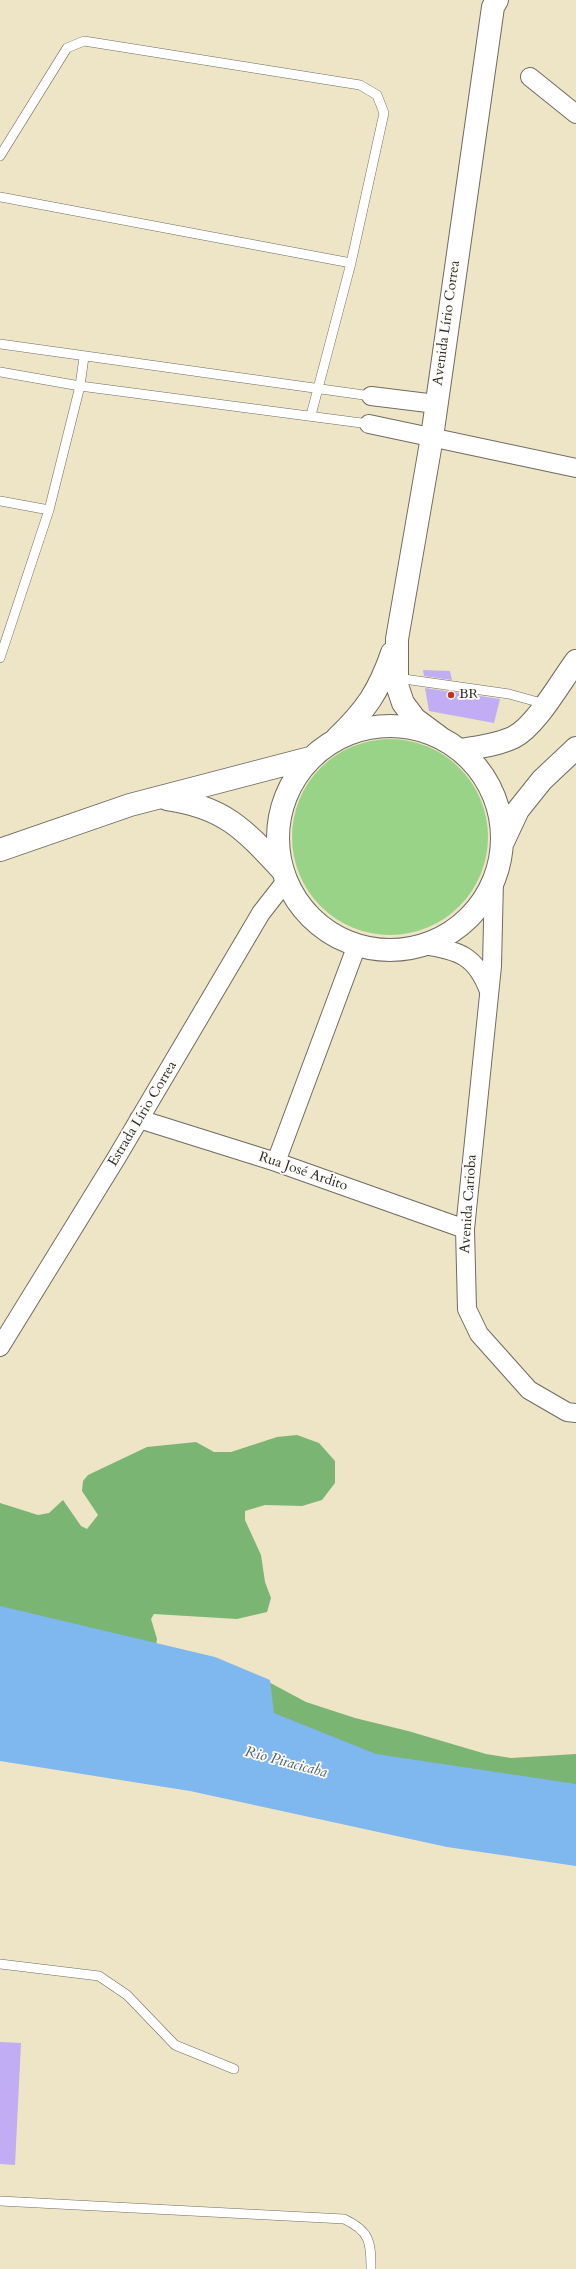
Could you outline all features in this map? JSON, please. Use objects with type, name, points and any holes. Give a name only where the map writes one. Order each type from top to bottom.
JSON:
[{"type":"main road","name":"Avenida Lírio Correa","points":[[438,736],[415,719],[403,703],[397,678],[398,639],[432,437],[494,2]]},
{"type":"main road","name":"Avenida Lírio Correa","points":[[338,738],[361,716],[373,697],[384,676],[398,639]]},
{"type":"main road","points":[[461,750],[491,744],[515,736],[534,720],[576,661]]},
{"type":"main road","points":[[284,875],[277,840],[280,810],[292,782],[310,758],[338,738],[370,727],[405,726],[438,736],[461,750],[484,776],[498,808],[503,842]]},
{"type":"main road","points":[[162,798],[189,802],[227,817],[252,837],[284,875],[298,903],[314,921],[334,936],[357,945],[390,950],[423,945],[453,931],[478,909],[494,880],[503,842],[518,810],[542,780],[576,748]]},
{"type":"main road","points":[[0,850],[130,805],[162,798],[310,758]]},
{"type":"street","points":[[530,77],[576,114]]},
{"type":"street","points":[[371,396],[436,404]]},
{"type":"street","points":[[369,424],[576,468]]},
{"type":"street","name":"Estrada Lírio Correa","points":[[0,1347],[140,1119],[284,875]]},
{"type":"street","name":"Avenida Carioba","points":[[494,880],[493,959],[465,1229],[466,1310],[478,1334],[529,1390],[567,1412],[576,1413]]},
{"type":"street","points":[[276,1162],[357,945]]},
{"type":"street","name":"Avenida Carioba","points":[[423,945],[452,951],[475,964],[482,974],[489,991]]},
{"type":"street","name":"Rua José Ardito","points":[[140,1119],[276,1162],[465,1229]]},
{"type":"lane","points":[[0,156],[67,48],[84,41],[360,85],[377,95],[384,113],[351,263],[311,415]]},
{"type":"lane","points":[[0,197],[351,263]]},
{"type":"lane","points":[[0,344],[317,390],[371,396]]},
{"type":"lane","points":[[0,658],[2,648],[49,510],[80,386],[84,357]]},
{"type":"lane","points":[[0,372],[80,386],[311,415],[369,424]]},
{"type":"lane","points":[[0,501],[49,510]]},
{"type":"lane","points":[[397,678],[509,694],[545,704]]},
{"type":"lane","points":[[0,1964],[100,1976],[127,1995],[176,2045],[234,2069]]},
{"type":"lane","points":[[0,2201],[344,2219],[359,2226],[369,2239],[371,2269]]},
{"type":"green space","points":[[380,739],[400,739],[428,746],[452,761],[466,775],[481,799],[488,827],[488,847],[481,875],[466,899],[452,913],[428,928],[400,935],[380,935],[352,928],[328,913],[314,899],[299,875],[292,847],[292,827],[299,799],[314,775],[328,761],[352,746]]},
{"type":"green space","points":[[297,1435],[319,1443],[335,1461],[335,1483],[322,1500],[302,1506],[265,1505],[245,1511],[245,1520],[261,1555],[265,1582],[271,1598],[267,1612],[237,1619],[154,1614],[151,1619],[157,1639],[155,1651],[0,1655],[0,1503],[38,1515],[49,1513],[63,1500],[81,1526],[87,1529],[98,1515],[82,1491],[83,1481],[88,1475],[147,1447],[196,1442],[214,1452],[231,1452],[277,1437]]},
{"type":"green space","points":[[192,1656],[263,1679],[306,1702],[355,1718],[408,1731],[486,1754],[511,1758],[576,1754],[576,1810],[475,1789],[281,1726]]},
{"type":"water","name":"Rio Piracicaba","points":[[0,1606],[215,1657],[270,1680],[274,1713],[376,1754],[576,1784],[576,1866],[447,1847],[190,1791],[0,1761]]},
{"type":"building","points":[[423,670],[450,671],[452,680],[424,676]]},
{"type":"building","name":"BR","points":[[425,688],[500,699],[494,723],[429,711]]},
{"type":"building","points":[[0,2042],[21,2043],[15,2165],[0,2164]]},
{"type":"place","name":"BR","points":[[451,695]]}]
